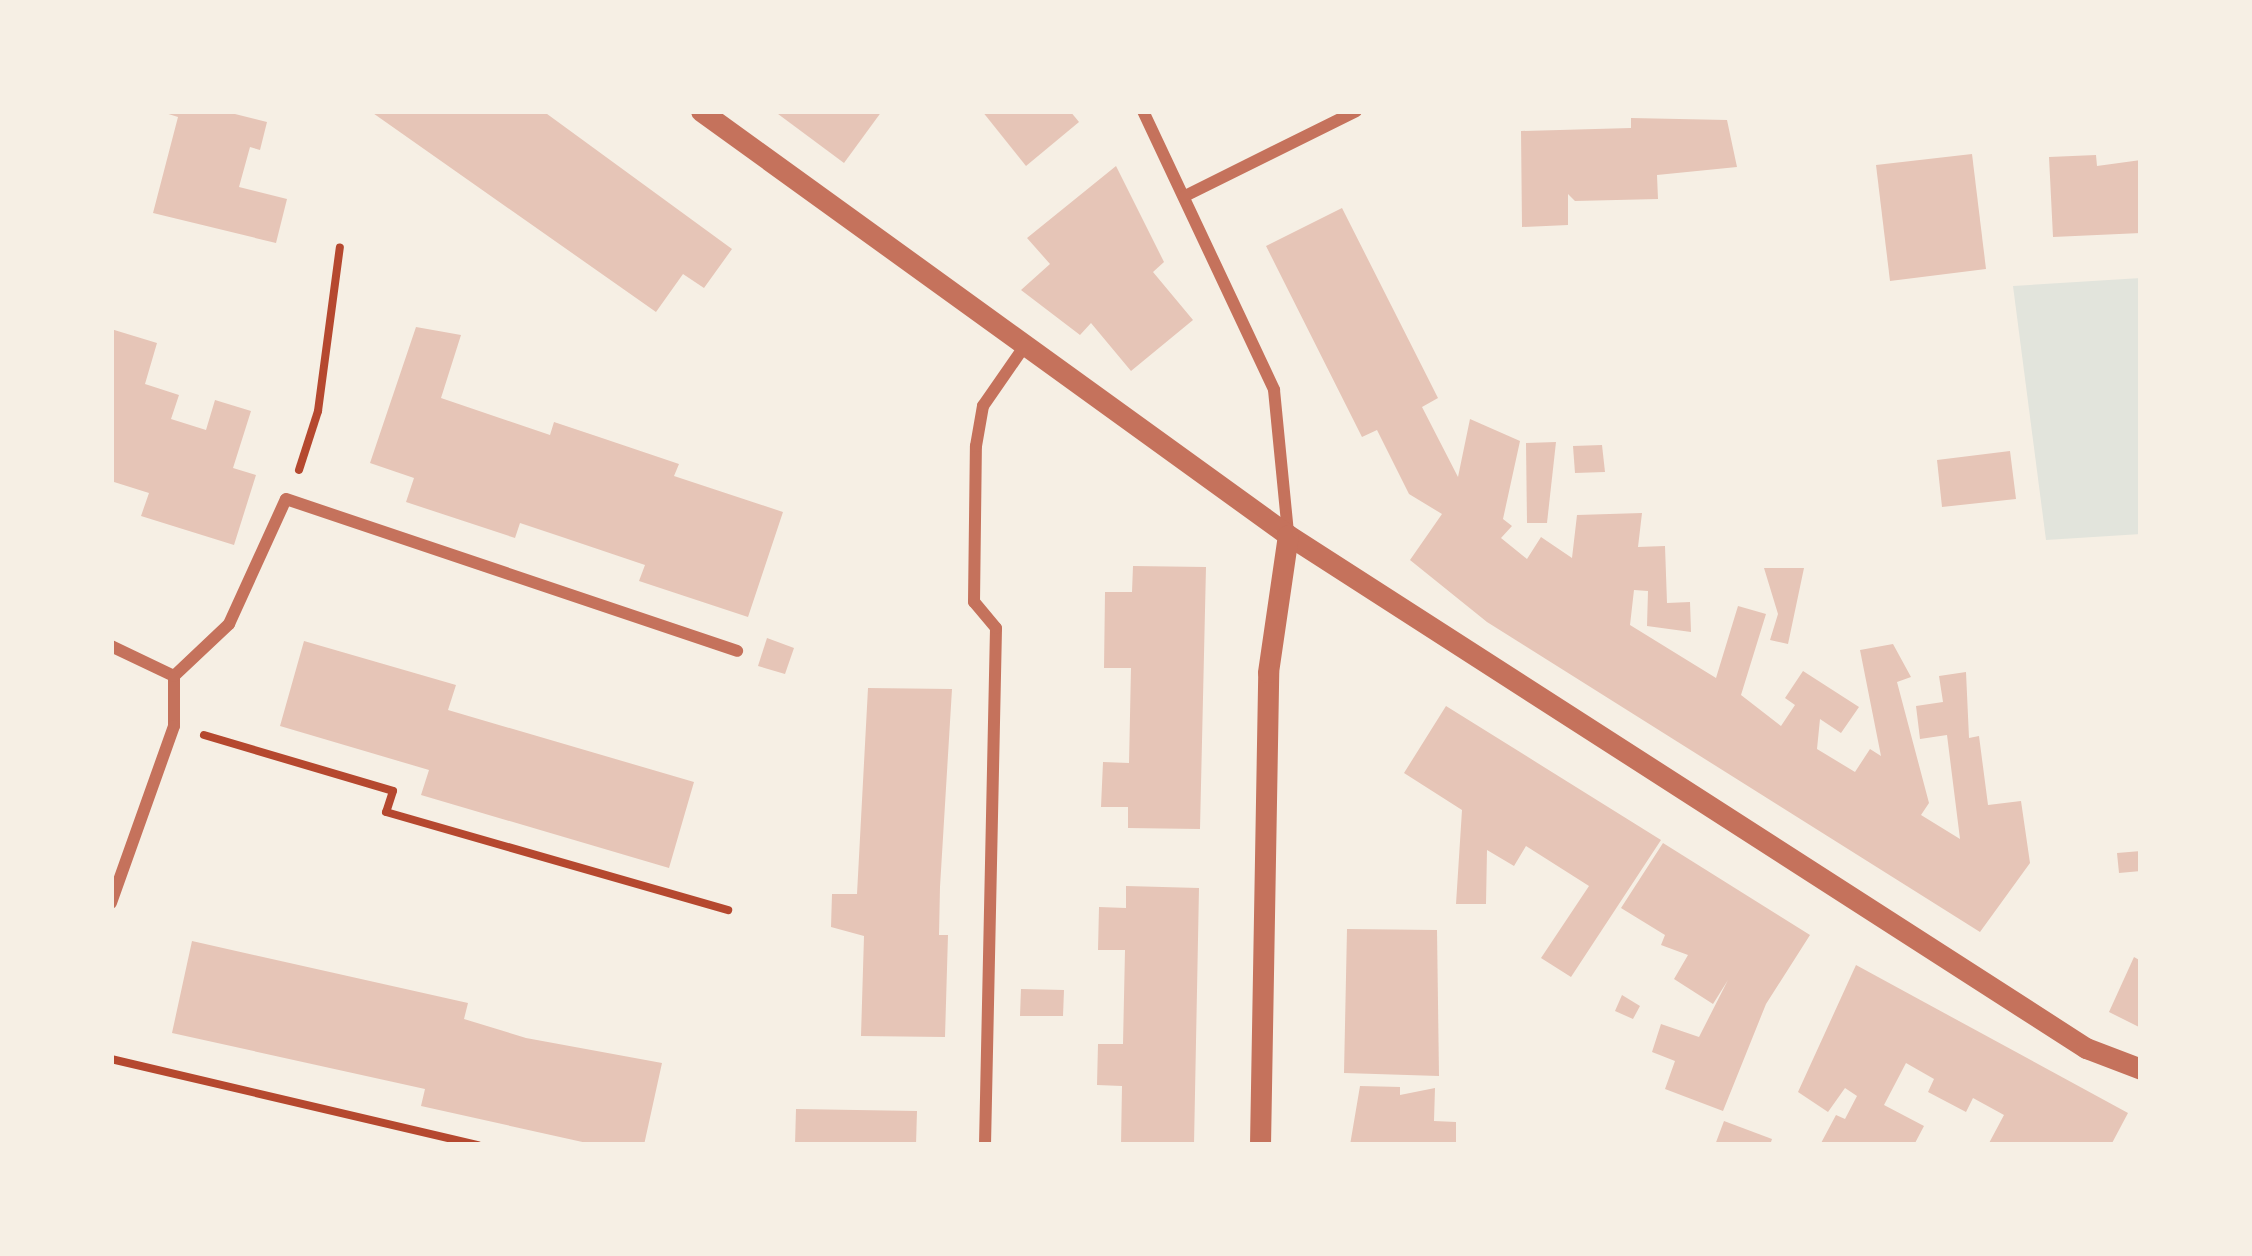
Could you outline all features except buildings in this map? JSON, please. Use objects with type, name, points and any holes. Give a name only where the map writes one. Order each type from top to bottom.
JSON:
[{"type":"street","points":[[701,111],[1288,535],[2086,1048],[2141,1069]]},
{"type":"street","points":[[1143,111],[1274,390],[1288,535],[1268,672],[1260,1145]]},
{"type":"street","points":[[1185,196],[1356,111]]},
{"type":"street","points":[[986,1145],[996,628],[974,602],[976,446],[983,406],[1026,344]]},
{"type":"street","points":[[111,903],[174,727],[174,676],[229,624],[286,499],[736,651]]},
{"type":"street","points":[[111,646],[174,676]]},
{"type":"path","points":[[286,499],[318,411],[340,247]]},
{"type":"path","points":[[174,727],[393,791],[386,812],[728,910]]},
{"type":"path","points":[[111,1059],[478,1145]]},
{"type":"shaded area","points":[[2141,278],[2141,534],[2046,540],[2013,286]]}]
